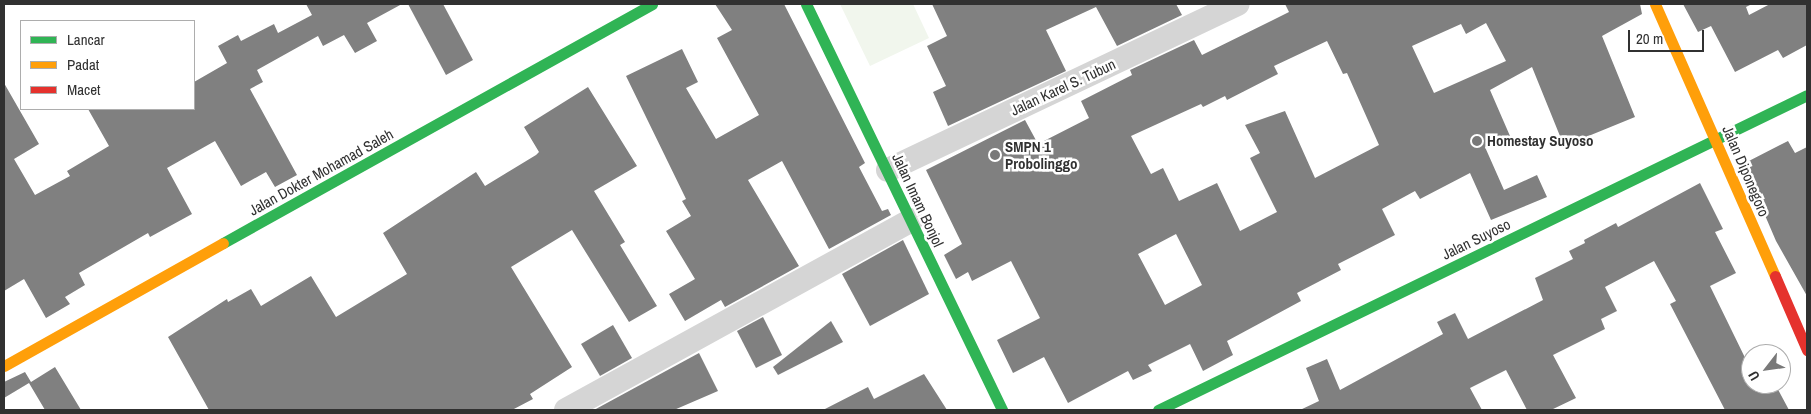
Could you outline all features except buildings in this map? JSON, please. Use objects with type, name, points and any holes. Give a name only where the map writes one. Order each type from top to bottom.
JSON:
[{"type":"street","name":"Jalan Dokter Mohamad Saleh","points":[[4,366],[652,4]]},
{"type":"street","name":"Jalan Imam Bonjol","points":[[806,4],[888,170],[1002,410]]},
{"type":"street","name":"Jalan Karel S. Tubun","points":[[888,170],[1238,4]]},
{"type":"street","name":"Jalan Diponegoro","points":[[1655,4],[1717,140],[1807,350]]},
{"type":"street","name":"Jalan Suyoso","points":[[1158,410],[1807,95]]},
{"type":"street","points":[[566,410],[911,220]]},
{"type":"shaded area","points":[[840,4],[913,4],[929,38],[870,66]]},
{"type":"traffic: fast","points":[[223,243],[652,4]]},
{"type":"traffic: fast","points":[[806,4],[1002,410]]},
{"type":"traffic: fast","points":[[1158,410],[1807,95]]},
{"type":"traffic: slow","points":[[1655,4],[1775,276]]},
{"type":"traffic: slow","points":[[4,366],[223,243]]},
{"type":"traffic: jam","points":[[1775,276],[1807,350]]},
{"type":"place","name":"Homestay Suyoso","points":[[1477,141]]},
{"type":"place","name":"SMPN 1 Probolinggo","points":[[995,155]]}]
